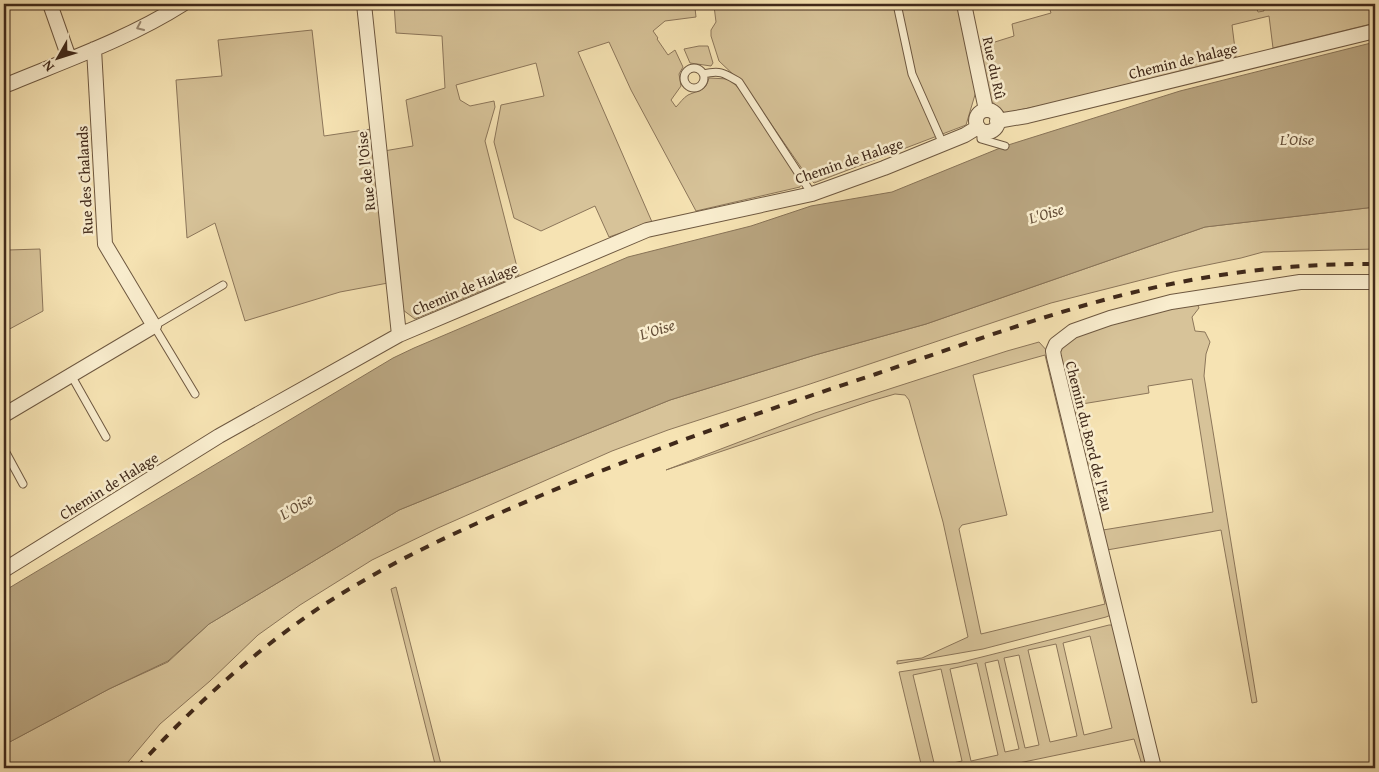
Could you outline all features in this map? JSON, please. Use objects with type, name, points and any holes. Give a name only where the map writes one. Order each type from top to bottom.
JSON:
[{"type":"street","points":[[50,4],[69,58]]},
{"type":"street","points":[[4,86],[94,49],[164,16],[183,4]]},
{"type":"street","name":"Rue de l'Oise","points":[[364,4],[399,334]]},
{"type":"street","name":"Rue du Rû","points":[[964,4],[986,110]]},
{"type":"street","name":"Chemin de halage","points":[[997,121],[1027,116],[1375,32]]},
{"type":"street","name":"Rue des Chalands","points":[[94,49],[105,244],[154,326]]},
{"type":"street","points":[[986,110],[993,112],[997,121],[992,130],[980,129],[976,118],[980,112],[986,110]]},
{"type":"street","name":"Chemin de Halage","points":[[4,570],[219,436],[399,334],[647,230],[812,194],[884,168],[980,129]]},
{"type":"street","name":"Chemin du Bord de l'Eau","points":[[1154,768],[1055,364],[1053,351],[1056,344],[1067,334],[1082,327],[1171,302],[1300,282],[1375,282]]},
{"type":"street","points":[[4,416],[154,326]]},
{"type":"lane","points":[[897,4],[912,74],[943,144]]},
{"type":"lane","points":[[703,74],[715,71],[723,72],[739,82],[812,194]]},
{"type":"lane","points":[[980,129],[981,139],[1005,146]]},
{"type":"lane","points":[[154,326],[223,285]]},
{"type":"lane","name":"Rue des Chalands","points":[[154,326],[195,394]]},
{"type":"lane","points":[[71,376],[106,437]]},
{"type":"lane","points":[[4,449],[23,484]]},
{"type":"shaded area","points":[[394,4],[959,4],[977,88],[966,125],[814,183],[807,176],[749,92],[719,61],[711,36],[711,30],[716,22],[714,6],[695,8],[696,17],[665,21],[653,31],[668,55],[675,50],[683,67],[679,74],[681,86],[671,100],[676,107],[686,96],[704,88],[709,78],[732,81],[802,181],[800,187],[696,211],[631,90],[609,42],[578,52],[652,222],[609,237],[595,206],[541,231],[514,218],[494,142],[501,105],[544,96],[536,63],[456,85],[460,100],[470,106],[494,101],[495,107],[485,141],[519,275],[415,319],[403,310],[384,151],[413,146],[406,100],[445,88],[442,36],[396,33]]},
{"type":"shaded area","points":[[1048,4],[1255,4],[1258,12],[1264,11],[1263,4],[1375,4],[1375,23],[1273,48],[1269,16],[1232,25],[1236,57],[1053,103],[1005,113],[991,101],[979,47],[1014,36],[1012,24],[1051,13]]},
{"type":"shaded area","points":[[312,30],[324,136],[371,129],[388,283],[340,292],[245,321],[215,223],[187,238],[176,80],[222,76],[218,40]]},
{"type":"shaded area","points":[[708,46],[713,63],[711,66],[690,63],[684,49]]},
{"type":"shaded area","points":[[1375,207],[1375,249],[1263,252],[1173,272],[1051,303],[668,430],[612,451],[438,528],[372,560],[300,605],[258,635],[210,681],[160,724],[123,768],[4,768],[4,745],[109,689],[168,662],[209,624],[399,510],[670,400],[815,355],[926,324],[1205,227]]},
{"type":"shaded area","points":[[40,249],[43,311],[4,332],[4,269],[8,268],[8,250]]},
{"type":"shaded area","points":[[1196,301],[1199,308],[1192,317],[1195,331],[1205,332],[1210,342],[1206,354],[1204,376],[1257,702],[1252,703],[1221,530],[1107,550],[1058,354],[1062,343],[1076,332]],"holes":[[[1192,379],[1213,512],[1103,530],[1082,404],[1149,393],[1148,386]]]},
{"type":"shaded area","points":[[1039,342],[1049,353],[1111,615],[1106,617],[983,649],[897,664],[897,661],[922,658],[968,637],[943,522],[909,400],[905,395],[895,394],[871,401],[666,470],[815,413]],"holes":[[[1045,355],[1105,604],[981,634],[959,529],[962,525],[1007,515],[973,375]]]},
{"type":"shaded area","points":[[396,587],[442,768],[436,768],[391,589]]},
{"type":"shaded area","points":[[1113,625],[1149,768],[1143,768],[1134,739],[995,768],[922,768],[899,672],[958,663]],"holes":[[[1090,636],[1112,728],[1084,735],[1063,643]],[[1056,644],[1077,736],[1050,742],[1028,650]],[[1019,655],[1039,745],[1025,748],[1004,658]],[[998,660],[1019,749],[1005,752],[985,663]],[[977,663],[998,755],[971,761],[950,669]],[[941,669],[962,761],[935,767],[913,675]]]},
{"type":"water","name":"L’Oise","points":[[1375,42],[1375,207],[1205,227],[926,324],[815,355],[670,400],[399,510],[209,624],[168,661],[109,689],[4,745],[4,591],[393,358],[628,257],[751,226],[811,206],[892,192],[1005,146],[1180,91]]},
{"type":"railway","points":[[137,768],[179,723],[224,681],[272,642],[322,606],[375,574],[429,546],[583,478],[708,431],[1022,324],[1081,306],[1176,283],[1242,272],[1308,266],[1375,264]]},
{"type":"water label","name":"L'Oise","points":[[1046,213]]},
{"type":"water label","name":"L'Oise","points":[[657,329]]},
{"type":"water label","name":"L'Oise","points":[[296,506]]}]
